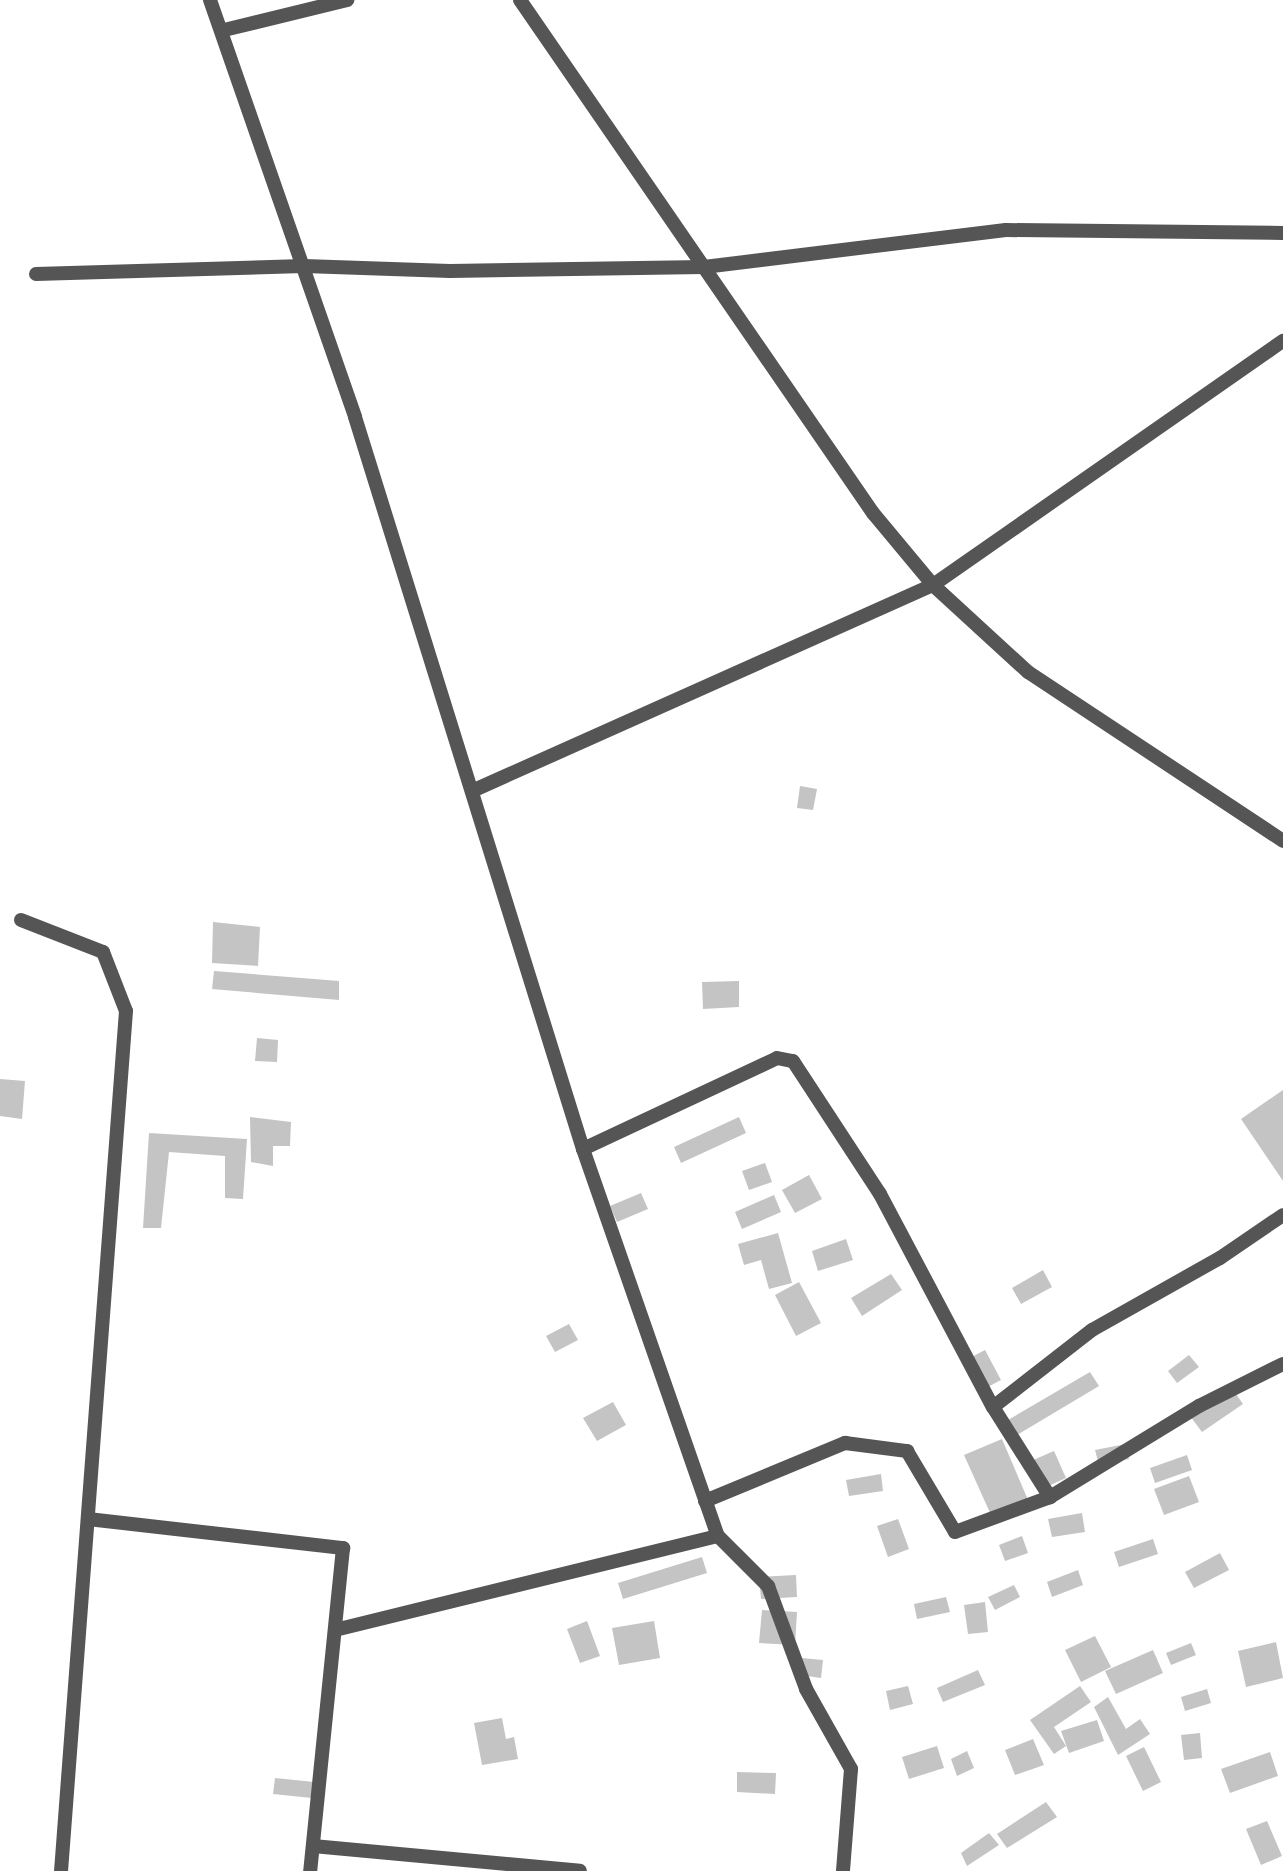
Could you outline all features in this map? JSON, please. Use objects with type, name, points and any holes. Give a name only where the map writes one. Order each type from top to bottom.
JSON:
[{"type":"street","points":[[210,0],[224,30],[304,266],[583,1149],[705,1501],[718,1536],[768,1586],[806,1689],[850,1769],[843,1871]]},
{"type":"street","points":[[224,30],[347,0]]},
{"type":"street","points":[[520,0],[873,513],[933,585],[1028,671],[1283,841]]},
{"type":"street","points":[[36,274],[304,266],[450,271],[704,267],[1006,230],[1283,233]]},
{"type":"street","points":[[472,791],[933,585],[1283,341]]},
{"type":"street","points":[[21,920],[103,952],[126,1011],[61,1871]]},
{"type":"street","points":[[583,1149],[777,1058],[793,1061],[880,1194],[993,1407],[1050,1497]]},
{"type":"street","points":[[993,1407],[1092,1331],[1220,1258],[1283,1215]]},
{"type":"street","points":[[705,1501],[845,1443],[907,1451],[955,1531],[1050,1497],[1199,1406],[1283,1364]]},
{"type":"street","points":[[88,1518],[344,1548],[310,1871]]},
{"type":"street","points":[[335,1630],[718,1536]]},
{"type":"street","points":[[313,1846],[580,1871]]},
{"type":"building","points":[[800,786],[817,789],[813,810],[797,808]]},
{"type":"building","points":[[213,922],[260,927],[258,966],[212,963]]},
{"type":"building","points":[[214,971],[339,981],[339,1000],[212,989]]},
{"type":"building","points":[[739,981],[739,1007],[703,1009],[702,982]]},
{"type":"building","points":[[257,1038],[278,1040],[277,1062],[255,1061]]},
{"type":"building","points":[[0,1079],[25,1081],[22,1119],[0,1116]]},
{"type":"building","points":[[1283,1090],[1283,1181],[1241,1119]]},
{"type":"building","points":[[250,1117],[291,1122],[290,1146],[273,1146],[273,1166],[251,1162]]},
{"type":"building","points":[[739,1117],[746,1133],[681,1163],[674,1147]]},
{"type":"building","points":[[149,1133],[247,1139],[243,1199],[225,1198],[225,1156],[169,1152],[161,1228],[143,1228]]},
{"type":"building","points":[[765,1163],[772,1182],[749,1190],[742,1171]]},
{"type":"building","points":[[809,1175],[822,1199],[795,1213],[782,1190]]},
{"type":"building","points":[[641,1193],[648,1209],[617,1222],[610,1206]]},
{"type":"building","points":[[774,1195],[781,1212],[742,1229],[735,1212]]},
{"type":"building","points":[[778,1233],[792,1283],[769,1289],[761,1260],[744,1265],[738,1244]]},
{"type":"building","points":[[846,1239],[853,1260],[818,1271],[812,1251]]},
{"type":"building","points":[[1043,1270],[1052,1287],[1021,1304],[1012,1288]]},
{"type":"building","points":[[891,1274],[902,1290],[862,1316],[851,1298]]},
{"type":"building","points":[[799,1282],[821,1323],[796,1336],[775,1295]]},
{"type":"building","points":[[569,1324],[578,1340],[555,1352],[546,1336]]},
{"type":"building","points":[[985,1350],[1001,1380],[982,1390],[966,1360]]},
{"type":"building","points":[[1189,1355],[1199,1367],[1177,1383],[1168,1371]]},
{"type":"building","points":[[1090,1372],[1099,1386],[1017,1435],[1008,1420]]},
{"type":"building","points":[[1231,1387],[1243,1404],[1202,1432],[1190,1416]]},
{"type":"building","points":[[613,1402],[626,1425],[597,1441],[583,1418]]},
{"type":"building","points":[[1002,1439],[1028,1500],[991,1515],[964,1455]]},
{"type":"building","points":[[1126,1444],[1129,1459],[1099,1465],[1095,1450]]},
{"type":"building","points":[[1054,1451],[1066,1478],[1044,1488],[1031,1461]]},
{"type":"building","points":[[1187,1455],[1192,1470],[1155,1483],[1150,1468]]},
{"type":"building","points":[[881,1474],[883,1491],[849,1496],[846,1480]]},
{"type":"building","points":[[1189,1476],[1199,1502],[1164,1515],[1154,1489]]},
{"type":"building","points":[[1082,1513],[1085,1532],[1052,1537],[1048,1519]]},
{"type":"building","points":[[898,1519],[909,1549],[888,1557],[877,1526]]},
{"type":"building","points":[[1022,1536],[1028,1553],[1005,1561],[999,1545]]},
{"type":"building","points":[[1153,1539],[1158,1554],[1119,1567],[1114,1552]]},
{"type":"building","points":[[1220,1553],[1229,1570],[1194,1588],[1185,1572]]},
{"type":"building","points":[[702,1557],[707,1573],[623,1599],[618,1583]]},
{"type":"building","points":[[1078,1570],[1083,1585],[1052,1597],[1047,1582]]},
{"type":"building","points":[[796,1575],[797,1597],[761,1599],[759,1577]]},
{"type":"building","points":[[1014,1585],[1020,1597],[995,1610],[988,1597]]},
{"type":"building","points":[[946,1597],[950,1612],[917,1619],[914,1604]]},
{"type":"building","points":[[985,1602],[988,1632],[968,1634],[964,1605]]},
{"type":"building","points":[[762,1610],[797,1612],[795,1645],[759,1643]]},
{"type":"building","points":[[587,1621],[600,1656],[580,1663],[567,1629]]},
{"type":"building","points":[[654,1621],[660,1658],[619,1665],[612,1628]]},
{"type":"building","points":[[1095,1636],[1111,1667],[1081,1682],[1065,1650]]},
{"type":"building","points":[[1276,1642],[1283,1678],[1246,1687],[1238,1651]]},
{"type":"building","points":[[1191,1643],[1196,1655],[1171,1665],[1166,1653]]},
{"type":"building","points":[[1153,1650],[1163,1673],[1116,1694],[1105,1671]]},
{"type":"building","points":[[802,1658],[823,1660],[821,1678],[800,1675]]},
{"type":"building","points":[[978,1670],[985,1685],[943,1702],[937,1688]]},
{"type":"building","points":[[908,1686],[913,1704],[890,1710],[886,1691]]},
{"type":"building","points":[[1080,1686],[1091,1702],[1054,1727],[1066,1746],[1054,1754],[1030,1720]]},
{"type":"building","points":[[1207,1689],[1211,1703],[1185,1711],[1181,1697]]},
{"type":"building","points":[[1108,1697],[1126,1729],[1140,1719],[1150,1734],[1118,1755],[1094,1707]]},
{"type":"building","points":[[502,1718],[506,1739],[514,1737],[518,1759],[482,1765],[474,1723]]},
{"type":"building","points":[[1097,1720],[1104,1741],[1069,1753],[1061,1731]]},
{"type":"building","points":[[1200,1733],[1202,1758],[1184,1760],[1181,1735]]},
{"type":"building","points":[[1033,1739],[1044,1765],[1015,1775],[1005,1750]]},
{"type":"building","points":[[937,1746],[944,1768],[909,1779],[902,1757]]},
{"type":"building","points":[[1144,1747],[1161,1782],[1143,1791],[1126,1756]]},
{"type":"building","points":[[967,1751],[974,1768],[957,1776],[951,1759]]},
{"type":"building","points":[[1270,1752],[1278,1776],[1230,1793],[1221,1769]]},
{"type":"building","points":[[737,1772],[776,1773],[775,1794],[737,1792]]},
{"type":"building","points":[[275,1778],[314,1782],[312,1798],[273,1794]]},
{"type":"building","points":[[1046,1802],[1057,1817],[1007,1848],[997,1834]]},
{"type":"building","points":[[1267,1821],[1282,1856],[1261,1865],[1246,1829]]},
{"type":"building","points":[[989,1833],[999,1845],[967,1866],[961,1853]]}]
